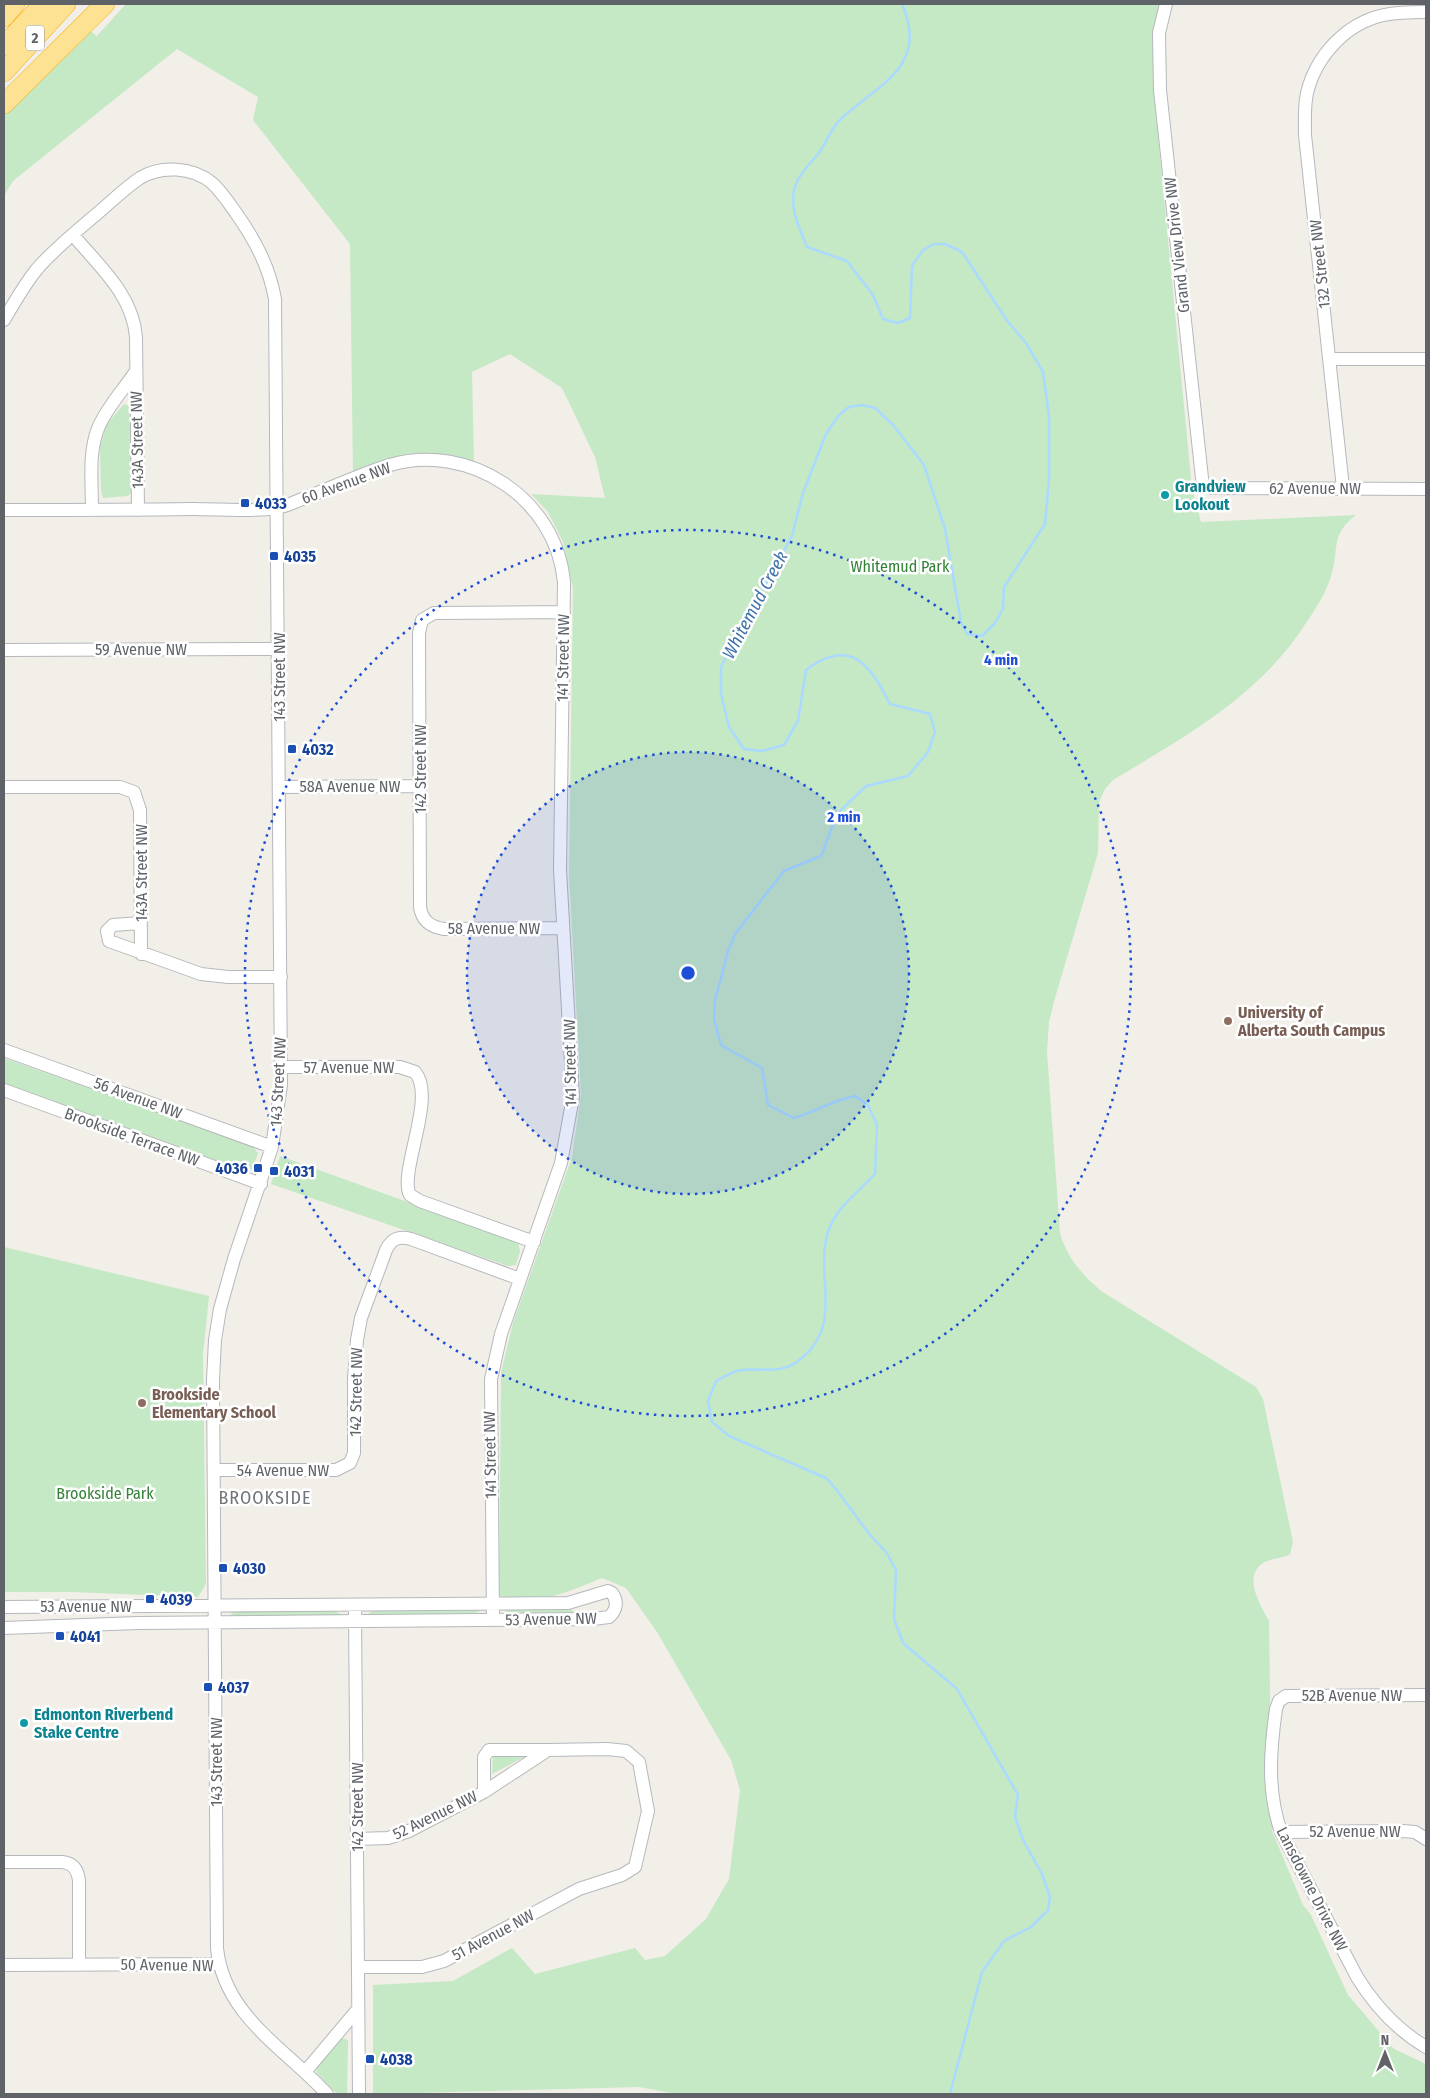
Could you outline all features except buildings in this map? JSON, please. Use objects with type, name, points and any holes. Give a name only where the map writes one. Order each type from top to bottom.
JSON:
[{"type":"highway","points":[[4,17],[15,4]]},
{"type":"highway","name":"2","points":[[4,46],[43,4]]},
{"type":"highway","name":"2","points":[[4,72],[66,4]]},
{"type":"highway","points":[[4,104],[105,4]]},
{"type":"street","name":"Grand View Drive NW","points":[[1166,4],[1159,34],[1160,90],[1204,486]]},
{"type":"street","name":"132 Street NW","points":[[1343,488],[1305,112],[1307,94],[1313,75],[1331,46],[1355,26],[1368,20],[1395,13],[1426,12]]},
{"type":"street","name":"143 Street NW","points":[[4,320],[37,270],[72,235],[134,182],[150,173],[160,171],[182,170],[203,177],[212,183],[228,202],[260,250],[275,299],[282,1068],[280,1101],[272,1147],[228,1276],[217,1324],[213,1373],[217,1940],[220,1964]]},
{"type":"street","name":"143A Street NW","points":[[72,235],[117,287],[130,307],[135,329],[138,510]]},
{"type":"street","points":[[1330,359],[1426,359]]},
{"type":"street","name":"143A Street NW","points":[[92,510],[92,457],[97,431],[104,416],[136,371]]},
{"type":"street","name":"60 Avenue NW","points":[[4,510],[278,508],[390,465],[419,460],[443,460],[479,470],[509,486],[528,503]]},
{"type":"street","name":"62 Avenue NW","points":[[1204,486],[1426,489]]},
{"type":"street","name":"141 Street NW","points":[[493,1620],[490,1380],[500,1334],[561,1163],[573,1097],[562,928],[560,862],[564,582],[560,559],[547,529],[528,503]]},
{"type":"street","name":"142 Street NW","points":[[427,922],[422,916],[420,907],[420,624],[426,617],[439,612],[564,612]]},
{"type":"street","name":"59 Avenue NW","points":[[4,650],[279,649]]},
{"type":"street","name":"58A Avenue NW","points":[[280,787],[420,786]]},
{"type":"street","name":"143A Street NW","points":[[4,787],[120,787],[134,792],[140,810],[142,954]]},
{"type":"street","name":"58 Avenue NW","points":[[427,922],[434,927],[444,929],[562,928]]},
{"type":"street","points":[[141,923],[116,924],[109,929],[107,934],[112,944],[201,974],[228,977],[281,977]]},
{"type":"street","name":"56 Avenue NW","points":[[4,1050],[272,1147]]},
{"type":"street","name":"57 Avenue NW","points":[[282,1068],[400,1067],[415,1072],[421,1081],[422,1090],[418,1127],[408,1181],[410,1195],[420,1201],[534,1242]]},
{"type":"street","name":"Brookside Terrace NW","points":[[4,1090],[260,1184]]},
{"type":"street","name":"142 Street NW","points":[[350,1463],[354,1453],[354,1362],[359,1329],[386,1250],[396,1238],[411,1239],[520,1279]]},
{"type":"street","name":"54 Avenue NW","points":[[214,1470],[336,1470],[350,1463]]},
{"type":"street","name":"53 Avenue NW","points":[[4,1607],[568,1603],[608,1591],[612,1593],[616,1602],[613,1613],[604,1618],[84,1624],[4,1628]]},
{"type":"street","name":"142 Street NW","points":[[355,1605],[359,2094]]},
{"type":"street","name":"52B Avenue NW","points":[[1279,1701],[1291,1695],[1426,1695]]},
{"type":"street","name":"Lansdowne Drive NW","points":[[1279,1701],[1275,1719],[1270,1779],[1273,1806],[1281,1832],[1369,1996],[1394,2024],[1426,2047]]},
{"type":"street","name":"52 Avenue NW","points":[[484,1792],[484,1758],[489,1750],[607,1749],[626,1752],[639,1762],[648,1811],[635,1867],[622,1875]]},
{"type":"street","name":"52 Avenue NW","points":[[357,1839],[388,1838],[403,1834],[484,1792],[548,1750]]},
{"type":"street","name":"52 Avenue NW","points":[[1281,1832],[1403,1831],[1415,1832],[1426,1839]]},
{"type":"street","points":[[4,1862],[62,1862],[70,1864],[76,1869],[79,1881],[79,1965]]},
{"type":"street","name":"51 Avenue NW","points":[[358,1967],[422,1967],[444,1961],[579,1889],[622,1875]]},
{"type":"street","name":"50 Avenue NW","points":[[4,1965],[220,1964],[232,1995],[247,2017],[260,2032],[327,2094]]},
{"type":"street","points":[[305,2072],[358,2009]]},
{"type":"green space","name":"Whitemud Park","points":[[126,4],[1165,4],[1154,32],[1153,84],[1192,489],[1201,522],[1356,515],[1339,536],[1331,576],[1318,604],[1289,647],[1268,671],[1221,712],[1113,780],[1105,789],[1099,802],[1098,853],[1049,1022],[1047,1052],[1060,1233],[1071,1258],[1101,1291],[1256,1387],[1263,1399],[1293,1542],[1290,1554],[1263,1563],[1257,1569],[1254,1576],[1255,1592],[1269,1621],[1272,1831],[1303,1905],[1311,1915],[1348,1995],[1394,2049],[1426,2064],[1426,2094],[677,2094],[639,2087],[373,2094],[373,1985],[453,1981],[512,1948],[535,1974],[635,1948],[645,1960],[665,1956],[706,1919],[729,1879],[740,1790],[731,1760],[657,1632],[626,1588],[602,1578],[551,1597],[537,1600],[523,1601],[499,1595],[501,1372],[513,1323],[572,1157],[581,1094],[569,875],[573,588],[563,542],[548,512],[531,494],[605,498],[595,457],[562,388],[510,354],[472,372],[474,462],[443,457],[353,472],[350,244],[253,120],[258,97],[177,49],[13,181],[4,196],[4,114],[89,30],[97,36]]},
{"type":"green space","points":[[124,404],[130,406],[132,491],[128,496],[103,498],[101,491],[100,446],[106,425]]},
{"type":"green space","points":[[4,1058],[252,1146],[258,1153],[252,1169],[242,1170],[4,1083]]},
{"type":"green space","points":[[280,1156],[518,1242],[520,1251],[516,1265],[508,1266],[271,1184]]},
{"type":"green space","name":"Brookside Park","points":[[4,1247],[209,1296],[203,1354],[206,1584],[198,1597],[72,1592],[4,1592]]},
{"type":"green space","points":[[571,1609],[575,1613],[506,1614],[506,1610]]},
{"type":"green space","points":[[375,1610],[480,1611],[472,1614],[366,1615]]},
{"type":"green space","points":[[238,1611],[334,1611],[343,1615],[238,1617],[230,1614]]},
{"type":"green space","points":[[493,1755],[526,1756],[492,1774]]},
{"type":"green space","points":[[341,2038],[348,2040],[347,2094],[337,2094],[317,2073],[316,2067]]},
{"type":"waterway","name":"Whitemud Creek","points":[[902,4],[909,26],[909,45],[904,60],[895,73],[838,122],[821,150],[801,175],[795,186],[793,199],[796,218],[807,247],[847,261],[873,295],[883,319],[898,323],[910,318],[912,266],[923,250],[934,244],[945,244],[962,252],[1008,322],[1026,343],[1043,372],[1049,416],[1049,480],[1045,524],[1004,587],[1003,609],[995,623],[982,636],[967,634],[961,622],[945,529],[924,465],[893,425],[875,408],[862,405],[849,407],[839,415],[826,434],[803,493],[792,536],[721,667],[721,694],[729,727],[744,749],[762,751],[784,745],[798,721],[806,670],[821,660],[835,656],[847,656],[857,660],[866,667],[875,677],[890,704],[930,714],[935,732],[928,752],[908,776],[866,786],[837,814],[821,856],[784,871],[735,934],[728,951],[715,1001],[714,1019],[721,1045],[762,1068],[768,1105],[794,1118],[839,1100],[855,1096],[868,1105],[877,1125],[875,1174],[843,1206],[829,1229],[825,1245],[824,1262],[825,1313],[822,1329],[815,1344],[802,1358],[786,1367],[770,1370],[737,1371],[729,1374],[716,1381],[708,1401],[712,1422],[729,1436],[826,1478],[870,1535],[886,1552],[896,1570],[894,1619],[903,1643],[957,1689],[1018,1795],[1015,1817],[1023,1840],[1042,1874],[1050,1897],[1048,1910],[1031,1927],[1004,1941],[982,1972],[950,2094]]},
{"type":"place","name":"Grandview Lookout","points":[[1165,495]]},
{"type":"place","name":"4033","points":[[245,503]]},
{"type":"place","name":"4035","points":[[274,556]]},
{"type":"place","name":"4032","points":[[292,749]]},
{"type":"place","name":"University of Alberta South Campus","points":[[1228,1021]]},
{"type":"place","name":"4036","points":[[258,1168]]},
{"type":"place","name":"4031","points":[[274,1171]]},
{"type":"place","name":"Brookside Elementary School","points":[[142,1403]]},
{"type":"place","name":"4030","points":[[223,1568]]},
{"type":"place","name":"4039","points":[[150,1599]]},
{"type":"place","name":"4041","points":[[60,1636]]},
{"type":"place","name":"4037","points":[[208,1687]]},
{"type":"place","name":"Edmonton Riverbend Stake Centre","points":[[24,1723]]},
{"type":"place","name":"4038","points":[[370,2059]]},
{"type":"district","name":"BROOKSIDE","points":[[265,1498]]}]
